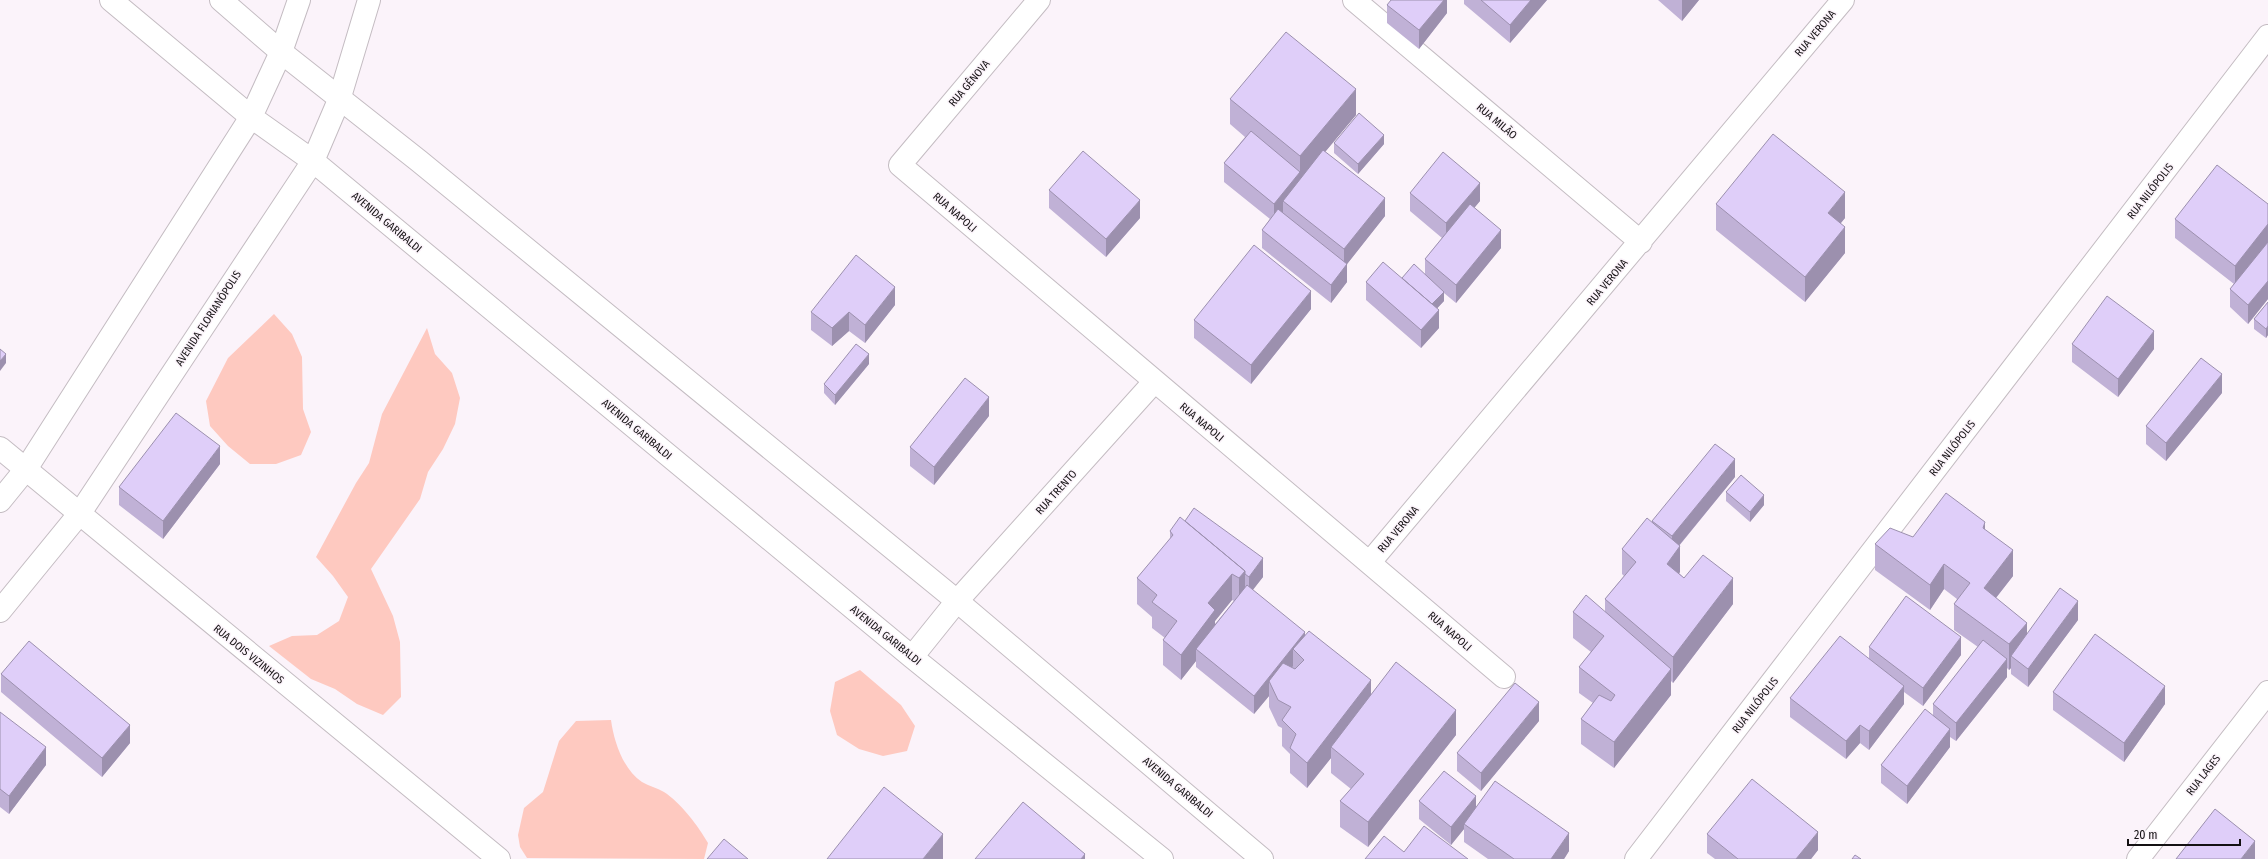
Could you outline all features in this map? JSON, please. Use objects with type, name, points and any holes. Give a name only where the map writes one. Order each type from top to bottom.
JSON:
[{"type":"street","name":"AVENIDA GARIBALDI","points":[[111,0],[252,117],[313,161],[912,657],[1162,859]]},
{"type":"street","name":"AVENIDA GARIBALDI","points":[[221,0],[339,100],[419,161],[957,601],[1262,859]]},
{"type":"street","points":[[0,501],[26,469],[252,117],[281,52],[300,0]]},
{"type":"street","name":"AVENIDA FLORIANÓPOLIS","points":[[0,611],[80,513],[313,161],[339,100],[369,0]]},
{"type":"street","name":"RUA GÊNOVA","points":[[900,165],[1039,0]]},
{"type":"street","name":"RUA MILÃO","points":[[1354,0],[1641,242]]},
{"type":"street","name":"RUA VERONA","points":[[1370,562],[1641,242],[1843,0]]},
{"type":"street","name":"RUA NILÓPOLIS","points":[[1636,859],[2268,36]]},
{"type":"street","name":"RUA NAPOLI","points":[[900,165],[1154,382],[1370,562],[1504,677]]},
{"type":"street","name":"RUA TRENTO","points":[[912,657],[957,601],[1154,382]]},
{"type":"street","name":"RUA DOIS VIZINHOS","points":[[0,448],[499,859]]},
{"type":"street","name":"RUA LAGES","points":[[2138,859],[2268,692]]},
{"type":"shaded area","points":[[274,314],[292,334],[302,357],[303,409],[311,432],[301,455],[276,464],[250,464],[228,446],[210,426],[206,401],[228,358]]},
{"type":"shaded area","points":[[427,328],[435,354],[452,373],[460,398],[455,424],[443,449],[428,472],[420,499],[371,569],[393,616],[400,642],[401,697],[383,715],[357,704],[335,689],[311,679],[269,646],[292,636],[317,635],[339,621],[348,597],[333,576],[316,557],[356,483],[369,463],[382,414]]},
{"type":"shaded area","points":[[860,670],[901,705],[915,726],[907,751],[883,756],[859,749],[837,735],[830,711],[835,682]]},
{"type":"shaded area","points":[[611,720],[614,737],[620,754],[635,777],[670,796],[683,808],[700,830],[708,843],[704,859],[527,858],[520,847],[518,835],[524,808],[543,792],[559,741],[576,721]]},
{"type":"building","points":[[1391,0],[1444,0],[1419,30],[1387,5]]},
{"type":"building","points":[[1481,0],[1531,0],[1510,25]]},
{"type":"building","points":[[1286,32],[1356,89],[1300,156],[1230,99]]},
{"type":"building","points":[[1359,113],[1384,135],[1358,164],[1334,143]]},
{"type":"building","points":[[1251,131],[1300,172],[1274,204],[1224,163]]},
{"type":"building","points":[[1773,134],[1845,192],[1828,213],[1845,227],[1805,277],[1716,204]]},
{"type":"building","points":[[1323,150],[1385,198],[1344,249],[1283,201]]},
{"type":"building","points":[[1083,151],[1140,200],[1106,239],[1049,190]]},
{"type":"building","points":[[1443,152],[1480,183],[1446,223],[1410,193]]},
{"type":"building","points":[[2217,165],[2268,204],[2268,224],[2235,266],[2175,219]]},
{"type":"building","points":[[1470,204],[1501,230],[1456,285],[1425,259]]},
{"type":"building","points":[[1278,209],[1347,264],[1331,285],[1262,230]]},
{"type":"building","points":[[2268,242],[2268,281],[2248,305],[2230,289]]},
{"type":"building","points":[[1254,245],[1311,291],[1251,365],[1194,320]]},
{"type":"building","points":[[856,255],[895,287],[865,325],[849,312],[832,328],[811,312]]},
{"type":"building","points":[[1383,262],[1439,310],[1421,330],[1366,282]]},
{"type":"building","points":[[1414,264],[1444,292],[1432,304],[1402,278]]},
{"type":"building","points":[[2107,296],[2154,331],[2118,379],[2072,344]]},
{"type":"building","points":[[2268,302],[2268,326],[2266,329],[2254,319]]},
{"type":"building","points":[[856,344],[869,354],[835,395],[824,384]]},
{"type":"building","points":[[0,349],[6,354],[0,361]]},
{"type":"building","points":[[2201,358],[2222,374],[2166,443],[2146,426]]},
{"type":"building","points":[[965,378],[989,397],[934,467],[910,447]]},
{"type":"building","points":[[176,413],[220,446],[163,521],[119,487]]},
{"type":"building","points":[[1715,444],[1735,459],[1672,536],[1652,521]]},
{"type":"building","points":[[1741,475],[1764,495],[1750,512],[1726,492]]},
{"type":"building","points":[[1946,493],[1985,522],[1983,528],[2013,550],[1984,588],[2027,623],[2009,644],[1954,604],[1970,583],[1944,564],[1930,585],[1875,544],[1890,528],[1913,537]]},
{"type":"building","points":[[1194,508],[1263,558],[1249,577],[1245,574],[1245,571],[1185,521]]},
{"type":"building","points":[[1180,517],[1245,571],[1239,578],[1232,574],[1208,603],[1215,610],[1181,655],[1163,640],[1177,621],[1152,602],[1157,595],[1137,578],[1173,535],[1170,531]]},
{"type":"building","points":[[1647,518],[1680,546],[1667,564],[1684,578],[1703,555],[1733,578],[1673,657],[1605,599],[1636,562],[1622,549]]},
{"type":"building","points":[[1247,585],[1305,632],[1254,696],[1196,649]]},
{"type":"building","points":[[2060,588],[2078,601],[2028,669],[2011,656]]},
{"type":"building","points":[[1586,595],[1671,669],[1614,742],[1581,719],[1599,695],[1611,701],[1615,695],[1579,667],[1604,636],[1573,612]]},
{"type":"building","points":[[1906,596],[1961,637],[1923,688],[1869,647]]},
{"type":"building","points":[[1309,631],[1371,680],[1307,763],[1290,748],[1296,734],[1282,720],[1291,707],[1278,700],[1269,681],[1283,663],[1295,669],[1304,660],[1293,649]]},
{"type":"building","points":[[2095,634],[2165,686],[2124,743],[2053,692]]},
{"type":"building","points":[[1840,636],[1904,686],[1869,731],[1860,725],[1846,741],[1790,698]]},
{"type":"building","points":[[1983,640],[2007,659],[1956,723],[1933,704]]},
{"type":"building","points":[[29,641],[130,725],[102,758],[1,674]]},
{"type":"building","points":[[1396,662],[1456,710],[1368,822],[1340,801],[1364,774],[1331,747]]},
{"type":"building","points":[[1515,683],[1539,702],[1481,773],[1457,753]]},
{"type":"building","points":[[1925,709],[1950,729],[1907,786],[1881,765]]},
{"type":"building","points":[[0,712],[46,747],[9,796],[0,789]]},
{"type":"building","points":[[1444,771],[1476,796],[1451,827],[1419,801]]},
{"type":"building","points":[[1752,779],[1818,832],[1796,859],[1738,859],[1707,834]]},
{"type":"building","points":[[1495,781],[1569,833],[1551,859],[1514,859],[1464,824]]},
{"type":"building","points":[[884,787],[943,834],[923,859],[827,859]]},
{"type":"building","points":[[1023,802],[1085,854],[1081,859],[975,859]]},
{"type":"building","points":[[2215,809],[2255,841],[2241,859],[2176,859]]},
{"type":"building","points":[[1424,826],[1468,859],[1365,859],[1384,836],[1404,852]]},
{"type":"building","points":[[724,839],[748,859],[707,859]]},
{"type":"building","points":[[1855,855],[1861,859],[1852,859]]}]
